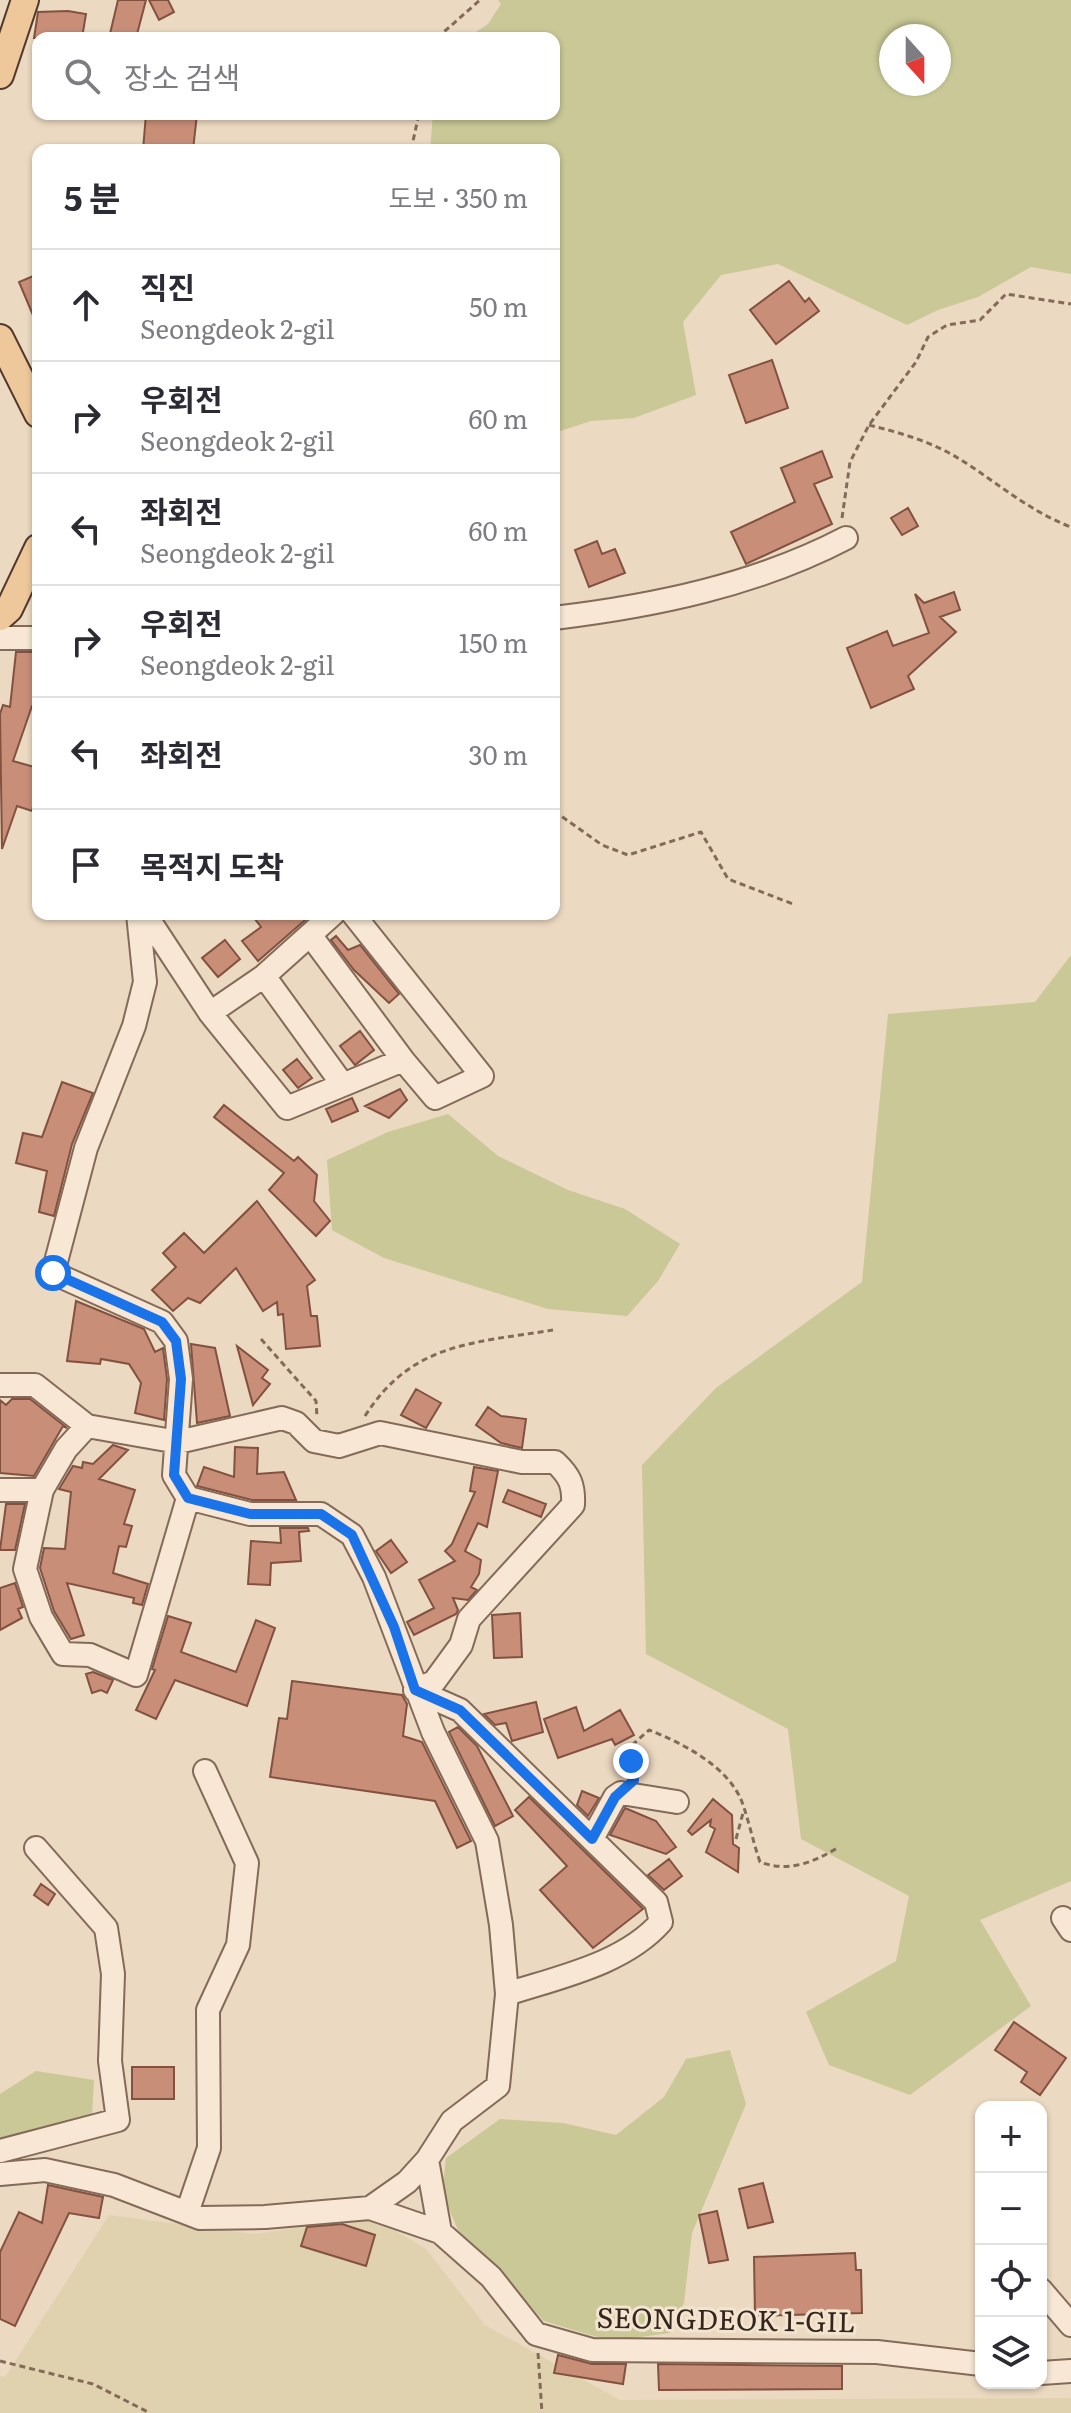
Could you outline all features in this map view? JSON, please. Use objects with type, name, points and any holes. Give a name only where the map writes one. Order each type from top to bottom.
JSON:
[{"type":"main road","points":[[0,75],[8,24],[25,0]]},
{"type":"main road","points":[[0,338],[32,402]]},
{"type":"main road","points":[[0,617],[9,609],[32,561]]},
{"type":"street","points":[[560,617],[736,583],[776,571],[846,538]]},
{"type":"street","points":[[0,638],[32,638]]},
{"type":"street","points":[[139,920],[145,982],[134,1026],[86,1148],[53,1273],[162,1322],[176,1341],[181,1379],[174,1475],[188,1498],[250,1514],[321,1514],[352,1535],[394,1627],[415,1690],[487,1841],[501,1925],[507,1994],[498,2086],[452,2121],[427,2160],[407,2182],[370,2208]]},
{"type":"street","points":[[149,920],[210,1013],[287,1108],[403,1060]]},
{"type":"street","points":[[210,1013],[264,976],[327,920]]},
{"type":"street","points":[[311,936],[435,1098],[482,1076],[358,920]]},
{"type":"street","points":[[264,976],[343,1085]]},
{"type":"street","points":[[0,1385],[35,1385],[87,1426],[178,1442],[282,1418],[296,1423],[314,1441],[339,1446],[380,1433],[522,1462],[555,1462],[567,1473],[574,1487],[573,1505],[469,1619],[461,1645],[434,1682],[415,1690]]},
{"type":"street","points":[[87,1426],[66,1449],[42,1490],[25,1569],[41,1617],[63,1654],[90,1655],[136,1675],[188,1498]]},
{"type":"street","points":[[0,1490],[42,1490]]},
{"type":"street","points":[[415,1690],[460,1710],[656,1902],[661,1922],[650,1935],[621,1953],[507,1994]]},
{"type":"street","points":[[187,2213],[209,2148],[208,2010],[238,1945],[247,1863],[205,1771]]},
{"type":"street","points":[[592,1839],[615,1797],[621,1793],[677,1802]]},
{"type":"street","points":[[0,2151],[118,2120],[110,2061],[113,1974],[106,1928],[36,1848]]},
{"type":"street","points":[[427,2160],[440,2232]]},
{"type":"street","points":[[0,2174],[45,2170],[114,2185],[200,2218],[265,2217],[370,2208],[440,2232],[491,2277],[536,2334]]},
{"type":"street","points":[[1047,2297],[1071,2325]]},
{"type":"street","name":"SEONGDEOK 1-GIL","points":[[536,2334],[592,2350],[877,2352],[975,2363]]},
{"type":"street","points":[[1047,2373],[1071,2371]]},
{"type":"path","points":[[444,32],[480,0]]},
{"type":"path","points":[[412,144],[418,120]]},
{"type":"path","points":[[846,538],[843,497],[850,462],[869,425],[916,362],[928,337],[947,325],[980,320],[1006,294],[1071,304]]},
{"type":"path","points":[[869,425],[911,435],[960,459],[1041,516],[1071,527]]},
{"type":"path","points":[[560,815],[602,845],[628,855],[701,832],[728,879],[793,904]]},
{"type":"path","points":[[363,1419],[381,1391],[423,1358],[444,1348],[553,1330]]},
{"type":"path","points":[[261,1339],[316,1401],[318,1421],[314,1441]]},
{"type":"path","points":[[621,1793],[634,1780],[630,1747],[649,1730],[679,1742],[721,1772],[741,1799],[760,1862],[777,1869],[810,1863],[839,1847]]},
{"type":"path","points":[[736,1839],[743,1809]]},
{"type":"path","points":[[536,2334],[542,2413]]},
{"type":"path","points":[[0,2361],[93,2384],[150,2413]]},
{"type":"shaded area","points":[[498,0],[1071,0],[1071,274],[1031,267],[978,297],[938,310],[907,325],[778,264],[721,275],[683,322],[696,395],[634,418],[591,421],[560,431],[560,144],[430,144],[432,120],[560,120],[560,32],[476,32],[488,24],[501,4]]},
{"type":"shaded area","points":[[1071,955],[1071,1881],[980,1920],[1031,2006],[910,2095],[829,2065],[806,2012],[896,1961],[909,1896],[801,1839],[788,1729],[646,1654],[642,1465],[716,1388],[862,1282],[888,1014],[1035,1002]]},
{"type":"shaded area","points":[[448,1114],[498,1156],[568,1190],[625,1209],[680,1244],[658,1281],[627,1316],[548,1309],[384,1258],[332,1230],[327,1160],[388,1132]]},
{"type":"shaded area","points":[[730,2050],[746,2104],[692,2233],[684,2303],[670,2333],[610,2341],[544,2321],[458,2230],[442,2192],[446,2158],[500,2119],[563,2123],[616,2135],[664,2097],[686,2059]]},
{"type":"shaded area","points":[[36,2071],[94,2080],[92,2115],[43,2130],[0,2151],[0,2094]]},
{"type":"shaded area","points":[[109,2215],[254,2234],[373,2217],[426,2249],[485,2325],[620,2400],[1071,2398],[1071,2413],[0,2413],[0,2376],[5,2377]]},
{"type":"building","points":[[118,0],[146,0],[138,32],[110,32]]},
{"type":"building","points":[[149,0],[168,0],[174,12],[159,20]]},
{"type":"building","points":[[38,12],[86,14],[83,32],[35,32]]},
{"type":"building","points":[[146,120],[196,120],[194,144],[144,144]]},
{"type":"building","points":[[32,277],[32,313],[19,282]]},
{"type":"building","points":[[789,281],[805,302],[809,298],[819,311],[776,344],[750,310]]},
{"type":"building","points":[[772,360],[788,408],[746,423],[729,375]]},
{"type":"building","points":[[822,451],[832,477],[814,484],[832,524],[746,564],[731,532],[795,502],[781,468]]},
{"type":"building","points":[[908,508],[918,526],[902,535],[891,518]]},
{"type":"building","points":[[597,541],[602,554],[615,549],[625,573],[589,587],[575,550]]},
{"type":"building","points":[[954,592],[960,610],[940,617],[956,632],[908,676],[914,689],[871,708],[847,648],[887,631],[893,646],[929,633],[915,594],[924,603]]},
{"type":"building","points":[[16,652],[32,652],[32,706],[13,761],[32,766],[32,811],[17,806],[2,849],[0,714],[3,705],[10,707]]},
{"type":"building","points":[[256,920],[305,920],[258,961],[242,941],[261,927]]},
{"type":"building","points":[[336,936],[348,950],[360,945],[399,994],[389,1003],[354,970],[331,940]]},
{"type":"building","points":[[225,940],[240,959],[218,977],[202,958]]},
{"type":"building","points":[[360,1031],[374,1050],[355,1065],[340,1046]]},
{"type":"building","points":[[297,1059],[312,1078],[298,1088],[283,1070]]},
{"type":"building","points":[[62,1082],[93,1093],[72,1144],[54,1216],[39,1212],[47,1171],[16,1163],[23,1133],[42,1137]]},
{"type":"building","points":[[400,1089],[407,1100],[389,1118],[365,1106]]},
{"type":"building","points":[[352,1098],[358,1111],[332,1122],[326,1109]]},
{"type":"building","points":[[224,1105],[294,1161],[298,1157],[317,1175],[314,1201],[330,1221],[316,1236],[269,1190],[284,1173],[214,1117]]},
{"type":"building","points":[[257,1201],[315,1280],[307,1286],[311,1316],[317,1316],[320,1346],[286,1349],[283,1314],[278,1315],[277,1302],[263,1311],[236,1268],[200,1303],[188,1298],[173,1311],[152,1290],[176,1267],[163,1253],[184,1233],[204,1253]]},
{"type":"building","points":[[76,1301],[144,1329],[155,1352],[163,1348],[167,1379],[164,1420],[135,1413],[141,1383],[129,1364],[101,1359],[100,1364],[67,1361]]},
{"type":"building","points":[[191,1344],[215,1348],[230,1416],[197,1423]]},
{"type":"building","points":[[237,1346],[268,1370],[262,1378],[270,1384],[253,1405]]},
{"type":"building","points":[[416,1389],[441,1403],[426,1428],[401,1415]]},
{"type":"building","points":[[12,1399],[30,1399],[67,1428],[63,1426],[34,1476],[0,1473],[0,1400],[6,1405]]},
{"type":"building","points":[[488,1407],[501,1416],[526,1419],[522,1448],[501,1443],[476,1425]]},
{"type":"building","points":[[113,1445],[128,1450],[99,1479],[135,1490],[124,1524],[132,1526],[126,1547],[119,1546],[113,1573],[148,1584],[142,1605],[133,1603],[134,1598],[67,1583],[84,1635],[71,1639],[54,1611],[40,1568],[44,1548],[65,1549],[71,1492],[59,1489],[73,1466],[82,1468],[83,1462],[93,1464]]},
{"type":"building","points":[[235,1447],[258,1448],[257,1474],[284,1472],[296,1500],[252,1500],[197,1486],[204,1467],[234,1477]]},
{"type":"building","points":[[474,1467],[498,1471],[487,1527],[478,1523],[465,1551],[481,1560],[479,1574],[471,1587],[477,1590],[468,1600],[453,1598],[458,1610],[456,1614],[414,1635],[407,1622],[434,1608],[419,1580],[455,1561],[445,1551],[452,1544],[475,1492],[470,1491]]},
{"type":"building","points":[[508,1490],[546,1504],[541,1517],[503,1502]]},
{"type":"building","points":[[6,1504],[25,1504],[15,1550],[0,1550]]},
{"type":"building","points":[[280,1528],[308,1528],[309,1531],[299,1532],[301,1561],[271,1563],[270,1585],[248,1584],[251,1541],[281,1543]]},
{"type":"building","points":[[391,1540],[407,1562],[391,1573],[376,1551]]},
{"type":"building","points":[[15,1583],[23,1607],[18,1609],[22,1618],[0,1630],[0,1588]]},
{"type":"building","points":[[520,1613],[522,1657],[494,1658],[492,1615]]},
{"type":"building","points":[[168,1616],[191,1623],[181,1652],[236,1672],[256,1620],[275,1628],[247,1706],[175,1680],[156,1719],[136,1710],[155,1670],[152,1669]]},
{"type":"building","points":[[93,1672],[113,1680],[107,1693],[101,1690],[92,1693],[86,1674]]},
{"type":"building","points":[[292,1681],[402,1695],[407,1704],[403,1736],[422,1742],[471,1841],[457,1848],[435,1801],[270,1777],[279,1718],[287,1719]]},
{"type":"building","points":[[536,1702],[543,1732],[512,1741],[506,1723],[495,1725],[484,1714]]},
{"type":"building","points":[[576,1707],[584,1731],[620,1710],[634,1735],[615,1745],[612,1739],[558,1758],[544,1719]]},
{"type":"building","points":[[458,1727],[477,1746],[513,1816],[495,1826],[449,1732]]},
{"type":"building","points":[[582,1791],[599,1798],[588,1816],[577,1805]]},
{"type":"building","points":[[529,1797],[643,1909],[593,1948],[540,1890],[567,1866],[515,1810]]},
{"type":"building","points":[[713,1799],[732,1815],[733,1844],[739,1848],[738,1872],[706,1852],[715,1829],[710,1826],[711,1820],[692,1835],[688,1831]]},
{"type":"building","points":[[625,1808],[656,1821],[676,1847],[666,1854],[610,1835]]},
{"type":"building","points":[[669,1859],[682,1876],[664,1890],[648,1875]]},
{"type":"building","points":[[41,1884],[55,1894],[48,1905],[34,1895]]},
{"type":"building","points":[[1014,2022],[1066,2058],[1040,2095],[1021,2082],[1027,2072],[995,2050]]},
{"type":"building","points":[[132,2067],[174,2067],[174,2099],[132,2099]]},
{"type":"building","points":[[763,2183],[773,2222],[748,2228],[739,2189]]},
{"type":"building","points":[[48,2185],[103,2197],[99,2218],[69,2213],[15,2326],[0,2319],[0,2252],[19,2212],[42,2223]]},
{"type":"building","points":[[717,2211],[728,2260],[709,2263],[699,2215]]},
{"type":"building","points":[[342,2224],[375,2235],[366,2266],[301,2246],[307,2227]]},
{"type":"building","points":[[855,2253],[856,2270],[861,2270],[862,2313],[755,2316],[754,2257]]},
{"type":"building","points":[[558,2355],[592,2364],[626,2364],[623,2384],[554,2373]]},
{"type":"building","points":[[658,2364],[842,2366],[842,2389],[659,2390]]},
{"type":"route","points":[[53,1273],[162,1322],[176,1341],[181,1379],[174,1475],[188,1498],[250,1514],[321,1514],[352,1535],[374,1577],[415,1690],[460,1710],[592,1839],[615,1797],[634,1780],[631,1761]]}]
